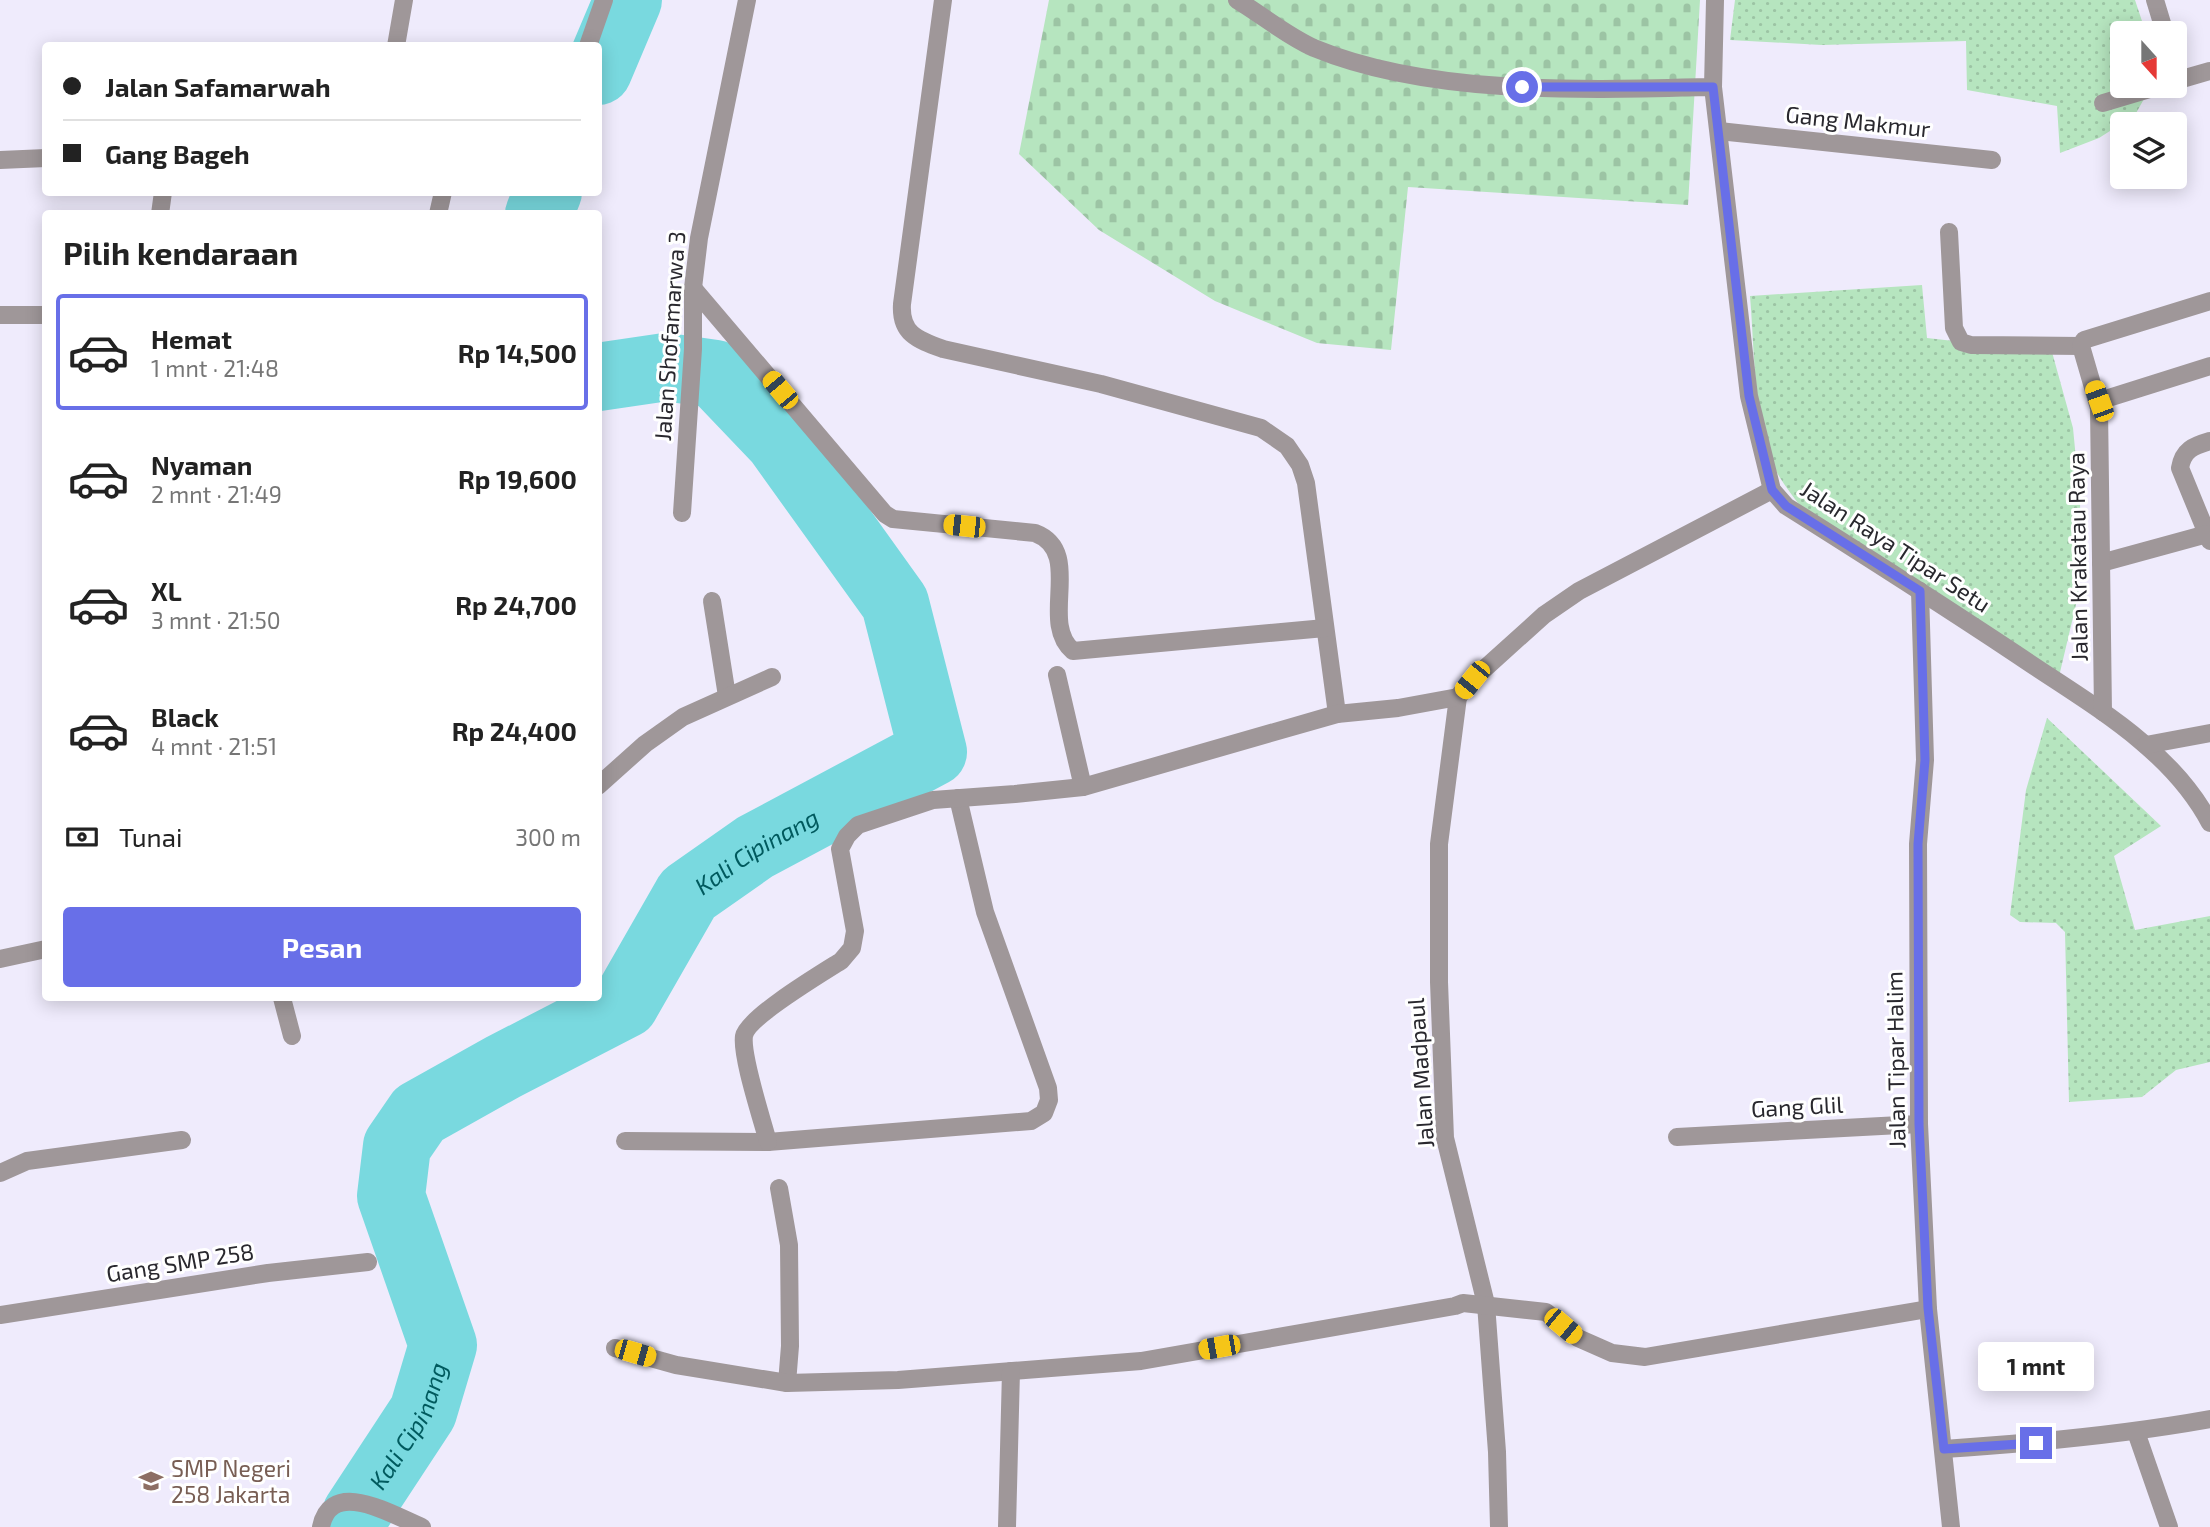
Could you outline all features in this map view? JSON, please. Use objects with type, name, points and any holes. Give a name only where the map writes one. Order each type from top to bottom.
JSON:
[{"type":"street","points":[[397,42],[404,0]]},
{"type":"street","points":[[589,42],[604,0]]},
{"type":"street","name":"Jalan Shofamarwa 3","points":[[682,513],[698,238],[747,0]]},
{"type":"street","points":[[943,0],[902,304],[901,316],[905,327],[925,342],[943,349],[1101,384],[1261,428],[1287,446],[1300,465],[1306,483],[1337,713]]},
{"type":"street","points":[[1237,0],[1312,47],[1375,69],[1498,87],[1713,87]]},
{"type":"street","name":"Jalan Raya Tipar Setu","points":[[1715,0],[1713,87],[1749,396],[1772,490],[1786,506],[2103,712],[2146,745],[2199,801],[2210,823]]},
{"type":"street","points":[[2155,0],[2161,21]]},
{"type":"street","points":[[2188,74],[2210,71]]},
{"type":"street","points":[[2103,103],[2120,98]]},
{"type":"street","name":"Gang Makmur","points":[[1719,131],[1992,160]]},
{"type":"street","points":[[0,160],[42,159]]},
{"type":"street","points":[[1949,232],[1954,328],[1961,342],[1971,345],[2081,346],[2084,341],[2210,301]]},
{"type":"street","points":[[693,288],[885,514],[893,519],[1043,536],[1051,545],[1060,567],[1060,632],[1065,644],[1073,650],[1325,628]]},
{"type":"street","points":[[0,315],[42,315]]},
{"type":"street","name":"Jalan Krakatau Raya","points":[[2081,346],[2099,401],[2103,712]]},
{"type":"street","points":[[2099,401],[2210,366]]},
{"type":"street","points":[[2101,563],[2208,538],[2180,468],[2182,457],[2191,448],[2210,441]]},
{"type":"street","points":[[768,1142],[744,1051],[744,1034],[755,1018],[841,961],[852,948],[855,931],[841,849],[847,836],[858,825],[933,800],[1083,787],[1337,713],[1398,708],[1458,697],[1472,680],[1544,615],[1580,591],[1772,490]]},
{"type":"street","name":"Jalan Tipar Halim","points":[[1920,591],[1925,760],[1918,844],[1919,1124],[1928,1308],[1951,1527]]},
{"type":"street","points":[[712,601],[727,696]]},
{"type":"street","points":[[1057,675],[1083,787]]},
{"type":"street","points":[[602,782],[645,744],[682,717],[772,677]]},
{"type":"street","name":"Jalan Madpaul","points":[[1458,697],[1439,844],[1439,982],[1445,1138],[1486,1304],[1497,1452],[1499,1527]]},
{"type":"street","points":[[2146,745],[2210,733]]},
{"type":"street","points":[[625,1141],[768,1142],[1031,1121],[1044,1113],[1049,1100],[1048,1088],[985,912],[958,798]]},
{"type":"street","points":[[0,959],[42,951]]},
{"type":"street","points":[[283,1001],[292,1036]]},
{"type":"street","name":"Gang Glil","points":[[1677,1137],[1919,1124]]},
{"type":"street","points":[[0,1173],[27,1161],[182,1140]]},
{"type":"street","points":[[779,1188],[789,1245],[790,1346],[787,1382]]},
{"type":"street","name":"Gang SMP 258","points":[[0,1315],[268,1273],[369,1262]]},
{"type":"street","points":[[615,1348],[676,1366],[787,1382],[898,1380],[1140,1361],[1464,1303],[1546,1312],[1577,1338],[1612,1353],[1645,1357],[1928,1308]]},
{"type":"street","points":[[1007,1527],[1011,1371]]},
{"type":"street","points":[[1944,1449],[2060,1441],[2136,1432],[2210,1419]]},
{"type":"street","points":[[2136,1432],[2169,1527]]},
{"type":"street","points":[[321,1527],[327,1509],[342,1501],[355,1501],[422,1527]]},
{"type":"green space","points":[[1049,0],[1700,0],[1688,205],[1408,187],[1391,350],[1317,343],[1215,301],[1099,230],[1019,154]]},
{"type":"green space","points":[[1735,0],[2135,0],[2142,21],[2110,21],[2110,98],[2145,98],[2137,112],[2110,112],[2110,131],[2060,153],[2057,106],[1967,90],[1966,41],[1822,45],[1730,40]]},
{"type":"green space","points":[[1922,285],[1927,338],[2052,352],[2073,428],[2080,501],[2081,552],[2078,596],[2057,685],[1803,510],[1779,476],[1769,454],[1757,398],[1750,296]]},
{"type":"green space","points":[[2047,718],[2161,826],[2114,856],[2135,930],[2210,916],[2210,1062],[2176,1070],[2142,1097],[2069,1102],[2065,932],[2056,923],[2020,922],[2010,915],[2026,790]]},
{"type":"waterway","name":"Kali Cipinang","points":[[602,62],[628,0]]},
{"type":"waterway","name":"Kali Cipinang","points":[[541,210],[546,196]]},
{"type":"waterway","name":"Kali Cipinang","points":[[352,1527],[356,1514],[423,1412],[443,1345],[391,1196],[397,1146],[419,1114],[625,1004],[688,894],[755,847],[933,752],[895,603],[778,440],[715,374],[666,367],[602,376]]},
{"type":"place","name":"SMP Negeri 258 Jakarta","points":[[151,1481]]},
{"type":"route","points":[[1522,87],[1713,87],[1749,396],[1772,490],[1786,506],[1920,591],[1925,760],[1918,844],[1919,1124],[1928,1308],[1944,1449],[2036,1443]]}]
